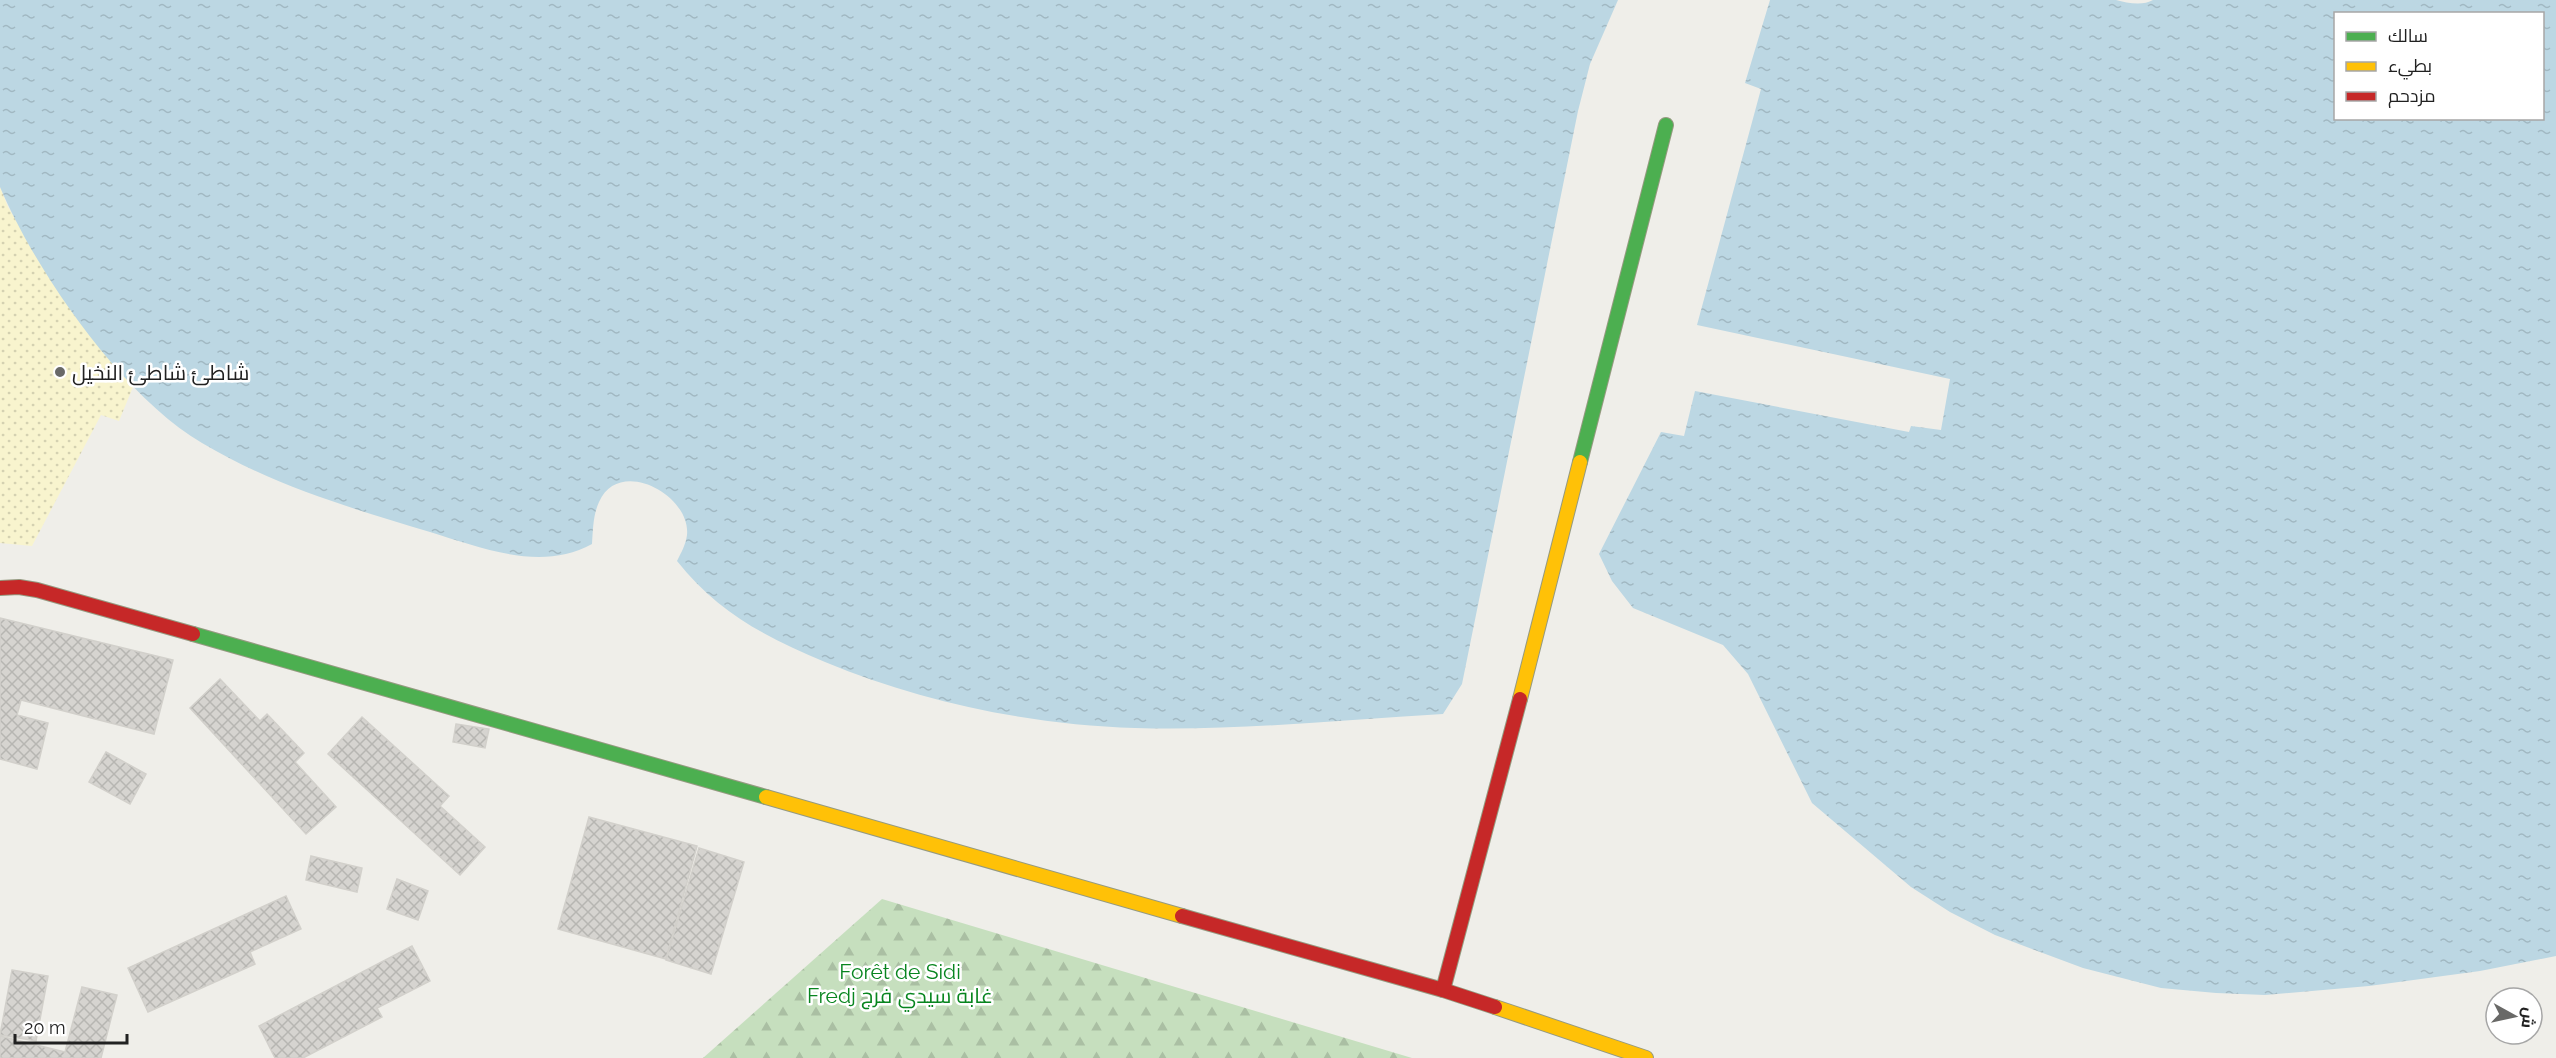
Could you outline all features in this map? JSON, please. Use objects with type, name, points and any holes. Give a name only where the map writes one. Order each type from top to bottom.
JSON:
[{"type":"street","points":[[1443,990],[1514,724],[1666,125]]},
{"type":"street","points":[[0,588],[19,587],[48,594],[1443,990],[1646,1058]]},
{"type":"green space","name":"Forêt de Sidi Fredj غابة سيدي فرج","points":[[882,899],[1412,1058],[703,1058]]},
{"type":"sand","name":"شاطئ شاطئ النخيل","points":[[0,187],[8,207],[64,299],[133,387],[119,421],[101,415],[32,546],[0,543]]},
{"type":"water","points":[[0,0],[1618,0],[1590,64],[1578,111],[1462,684],[1443,714],[1173,729],[1056,722],[977,709],[900,689],[804,653],[744,622],[692,579],[677,561],[687,535],[685,520],[678,506],[652,486],[637,482],[622,482],[609,489],[597,507],[592,544],[573,552],[532,557],[470,545],[313,495],[256,471],[202,443],[172,422],[142,395],[112,364],[84,329],[36,256],[0,187]]},
{"type":"water","points":[[1770,0],[2116,0],[2140,3],[2153,0],[2556,0],[2556,956],[2480,971],[2369,986],[2265,995],[2161,988],[2083,968],[1995,935],[1950,912],[1911,887],[1812,803],[1748,674],[1723,645],[1633,608],[1612,581],[1599,554],[1661,432],[1684,436],[1695,391],[1909,432],[1911,426],[1941,430],[1950,379],[1697,325],[1761,89],[1745,83]]},
{"type":"building","points":[[0,618],[173,660],[154,734],[21,700],[17,715],[48,723],[37,769],[0,759]]},
{"type":"building","points":[[220,679],[260,721],[267,714],[304,753],[295,762],[336,807],[306,834],[190,708]]},
{"type":"building","points":[[362,717],[449,796],[440,806],[485,847],[460,875],[328,754]]},
{"type":"building","points":[[456,724],[489,729],[485,748],[453,742]]},
{"type":"building","points":[[106,752],[146,774],[130,804],[89,782]]},
{"type":"building","points":[[589,817],[697,846],[666,959],[558,929]]},
{"type":"building","points":[[699,848],[744,862],[711,974],[666,960]]},
{"type":"building","points":[[311,856],[362,868],[357,892],[306,880]]},
{"type":"building","points":[[397,879],[428,891],[418,920],[387,909]]},
{"type":"building","points":[[286,896],[301,929],[250,952],[255,964],[148,1012],[128,968]]},
{"type":"building","points":[[412,946],[430,981],[377,1008],[382,1017],[303,1058],[275,1058],[259,1026]]},
{"type":"building","points":[[12,970],[48,976],[36,1041],[0,1035]]},
{"type":"building","points":[[82,987],[117,995],[101,1058],[0,1058],[0,1036],[65,1052]]},
{"type":"traffic: fast","points":[[1580,462],[1666,125]]},
{"type":"traffic: fast","points":[[193,634],[766,797]]},
{"type":"traffic: slow","points":[[1520,699],[1580,462]]},
{"type":"traffic: slow","points":[[766,797],[1182,916]]},
{"type":"traffic: slow","points":[[1495,1007],[1646,1058]]},
{"type":"traffic: jam","points":[[0,588],[19,587],[37,590],[193,634]]},
{"type":"traffic: jam","points":[[1443,990],[1520,699]]},
{"type":"traffic: jam","points":[[1182,916],[1443,990],[1495,1007]]},
{"type":"place","name":"شاطئ شاطئ النخيل","points":[[60,372]]}]
